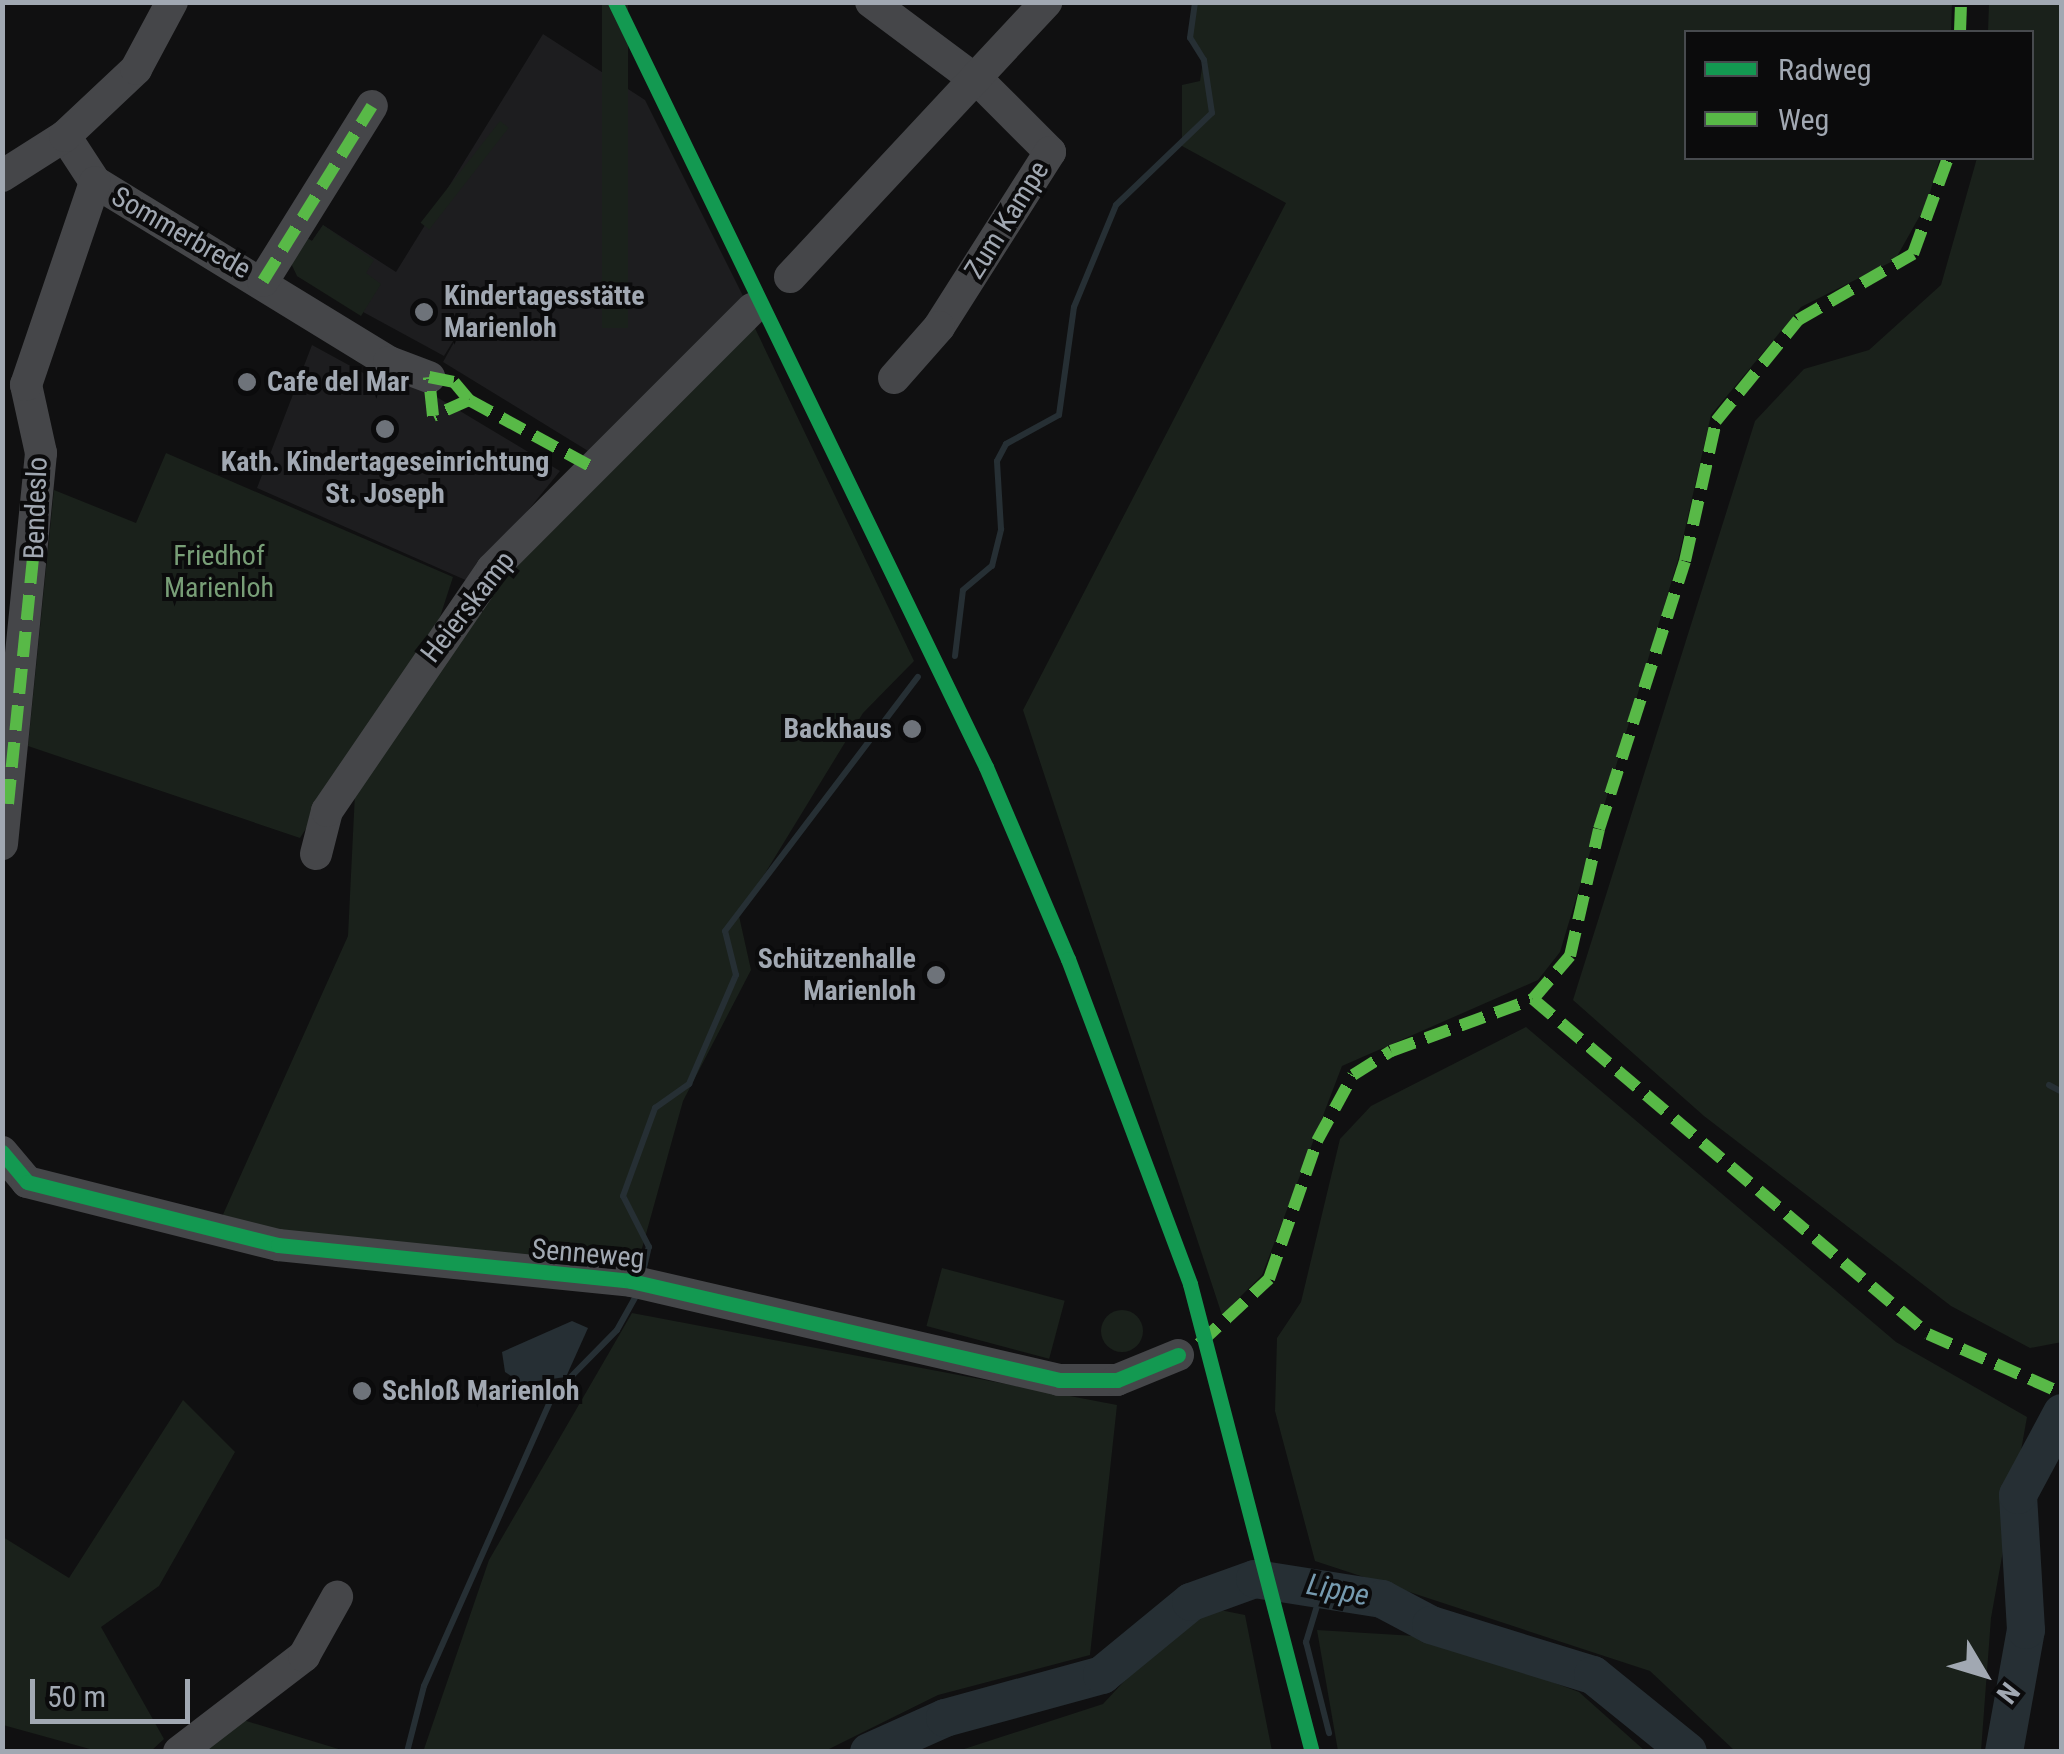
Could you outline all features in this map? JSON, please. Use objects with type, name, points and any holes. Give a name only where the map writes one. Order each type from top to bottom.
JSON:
[{"type":"street","points":[[2,176],[64,136],[136,68],[172,2]]},
{"type":"street","name":"Zum Kampe","points":[[871,2],[973,82],[1050,152],[939,327],[894,378]]},
{"type":"street","points":[[790,277],[1046,2]]},
{"type":"street","name":"Sommerbrede","points":[[263,280],[372,106]]},
{"type":"street","name":"Sommerbrede","points":[[64,136],[94,182],[263,280],[389,362],[429,377]]},
{"type":"street","name":"Bendeslo","points":[[2,844],[41,453],[26,385],[94,182]]},
{"type":"street","name":"Heierskamp","points":[[316,854],[327,811],[492,569],[752,309]]},
{"type":"street","name":"Senneweg","points":[[2,1152],[27,1182],[206,1232],[416,1265],[641,1283],[1059,1380],[1117,1380],[1178,1355]]},
{"type":"street","points":[[179,1752],[304,1656],[337,1597]]},
{"type":"shaded area","points":[[543,34],[645,100],[743,296],[593,454],[443,362],[471,312],[444,356],[297,276],[300,234],[312,241],[323,225],[396,272]]},
{"type":"shaded area","name":"Kath. Kindertageseinrichtung St. Joseph","points":[[312,345],[389,387],[410,381],[560,471],[470,582],[257,488]]},
{"type":"shaded area","points":[[572,1321],[588,1328],[566,1377],[522,1383],[505,1372],[502,1352]]},
{"type":"green space","points":[[602,3],[628,3],[628,328],[602,328]]},
{"type":"green space","points":[[1195,3],[1952,3],[1951,30],[1684,30],[1684,160],[1939,160],[1927,203],[1895,260],[1801,307],[1711,415],[1678,560],[1560,952],[1538,980],[1342,1066],[1262,1275],[1222,1315],[1023,710],[1286,203],[1182,146],[1182,85],[1200,81],[1203,61],[1189,38]]},
{"type":"green space","points":[[1989,3],[2062,3],[2062,1342],[2030,1348],[1951,1306],[1704,1116],[1573,1000],[1755,421],[1804,369],[1869,350],[1941,285],[1976,160],[2034,160],[2034,30],[1988,30]]},
{"type":"green space","points":[[500,121],[509,128],[429,229],[421,223]]},
{"type":"green space","points":[[323,225],[374,260],[366,273],[381,284],[361,316],[297,276],[287,255],[300,234],[312,241]]},
{"type":"green space","points":[[752,322],[914,661],[863,713],[739,916],[751,970],[683,1101],[636,1270],[397,1251],[221,1219],[348,936],[355,793],[500,574]]},
{"type":"green space","name":"Friedhof Marienloh","points":[[166,453],[453,577],[438,623],[300,838],[28,746],[54,490],[136,523]]},
{"type":"green space","points":[[1526,1027],[1896,1342],[2027,1417],[1991,1618],[1981,1751],[1735,1751],[1650,1671],[1315,1561],[1275,1411],[1277,1338],[1301,1302],[1340,1139],[1371,1106]]},
{"type":"green space","points":[[942,1268],[1065,1301],[1049,1359],[926,1326]]},
{"type":"green space","points":[[1122,1310],[1137,1316],[1143,1331],[1137,1346],[1122,1352],[1107,1346],[1101,1331],[1107,1316]]},
{"type":"green space","points":[[632,1313],[1117,1405],[1090,1655],[938,1695],[825,1751],[423,1752],[489,1560]]},
{"type":"green space","points":[[183,1400],[235,1452],[159,1586],[101,1627],[164,1739],[151,1751],[97,1751],[3,1725],[3,1537],[69,1578]]},
{"type":"green space","points":[[1195,1605],[1245,1615],[1272,1751],[958,1751],[1103,1704]]},
{"type":"green space","points":[[1317,1630],[1431,1637],[1579,1692],[1645,1751],[1338,1751]]},
{"type":"green space","points":[[240,1719],[345,1751],[198,1752]]},
{"type":"waterway","points":[[955,656],[963,590],[992,566],[1001,529],[997,461],[1006,444],[1059,415],[1074,307],[1116,205],[1212,113],[1204,60],[1190,38],[1195,2]]},
{"type":"waterway","points":[[643,1272],[649,1247],[623,1196],[655,1108],[689,1084],[736,975],[725,931],[918,677]]},
{"type":"waterway","points":[[2049,1085],[2062,1092]]},
{"type":"waterway","points":[[407,1752],[424,1686],[553,1395],[617,1330],[637,1294]]},
{"type":"waterway","name":"Lippe","points":[[2004,1752],[2026,1630],[2018,1495],[2062,1413]]},
{"type":"waterway","name":"Lippe","points":[[869,1752],[945,1718],[1102,1675],[1191,1602],[1255,1579],[1382,1599],[1431,1625],[1593,1675],[1688,1752]]},
{"type":"waterway","points":[[1324,1583],[1306,1642],[1329,1733]]},
{"type":"marked path","points":[[1960,30],[1961,2]]},
{"type":"marked path","points":[[263,281],[372,106]]},
{"type":"marked path","points":[[1199,1344],[1269,1279],[1317,1141],[1353,1075],[1391,1051],[1533,999],[1570,956],[1599,829],[1685,561],[1716,421],[1798,320],[1913,254],[1947,160]]},
{"type":"marked path","points":[[469,400],[433,416],[429,377],[454,382],[469,400],[592,467]]},
{"type":"marked path","points":[[8,804],[38,508]]},
{"type":"marked path","points":[[1533,999],[1928,1334],[2062,1393]]},
{"type":"cycle path","points":[[615,2],[986,767],[1068,959],[1190,1284],[1312,1752]]},
{"type":"cycle path","points":[[2,1152],[27,1182],[278,1245],[631,1281],[1059,1380],[1117,1380],[1178,1355]]},
{"type":"place","name":"Kindertagesstätte Marienloh","points":[[424,312]]},
{"type":"place","name":"Cafe del Mar","points":[[247,382]]},
{"type":"place","name":"Kath. Kindertageseinrichtung St. Joseph","points":[[385,429]]},
{"type":"place","name":"Backhaus","points":[[912,729]]},
{"type":"place","name":"Schützenhalle Marienloh","points":[[936,975]]},
{"type":"place","name":"Schloß Marienloh","points":[[362,1391]]}]
